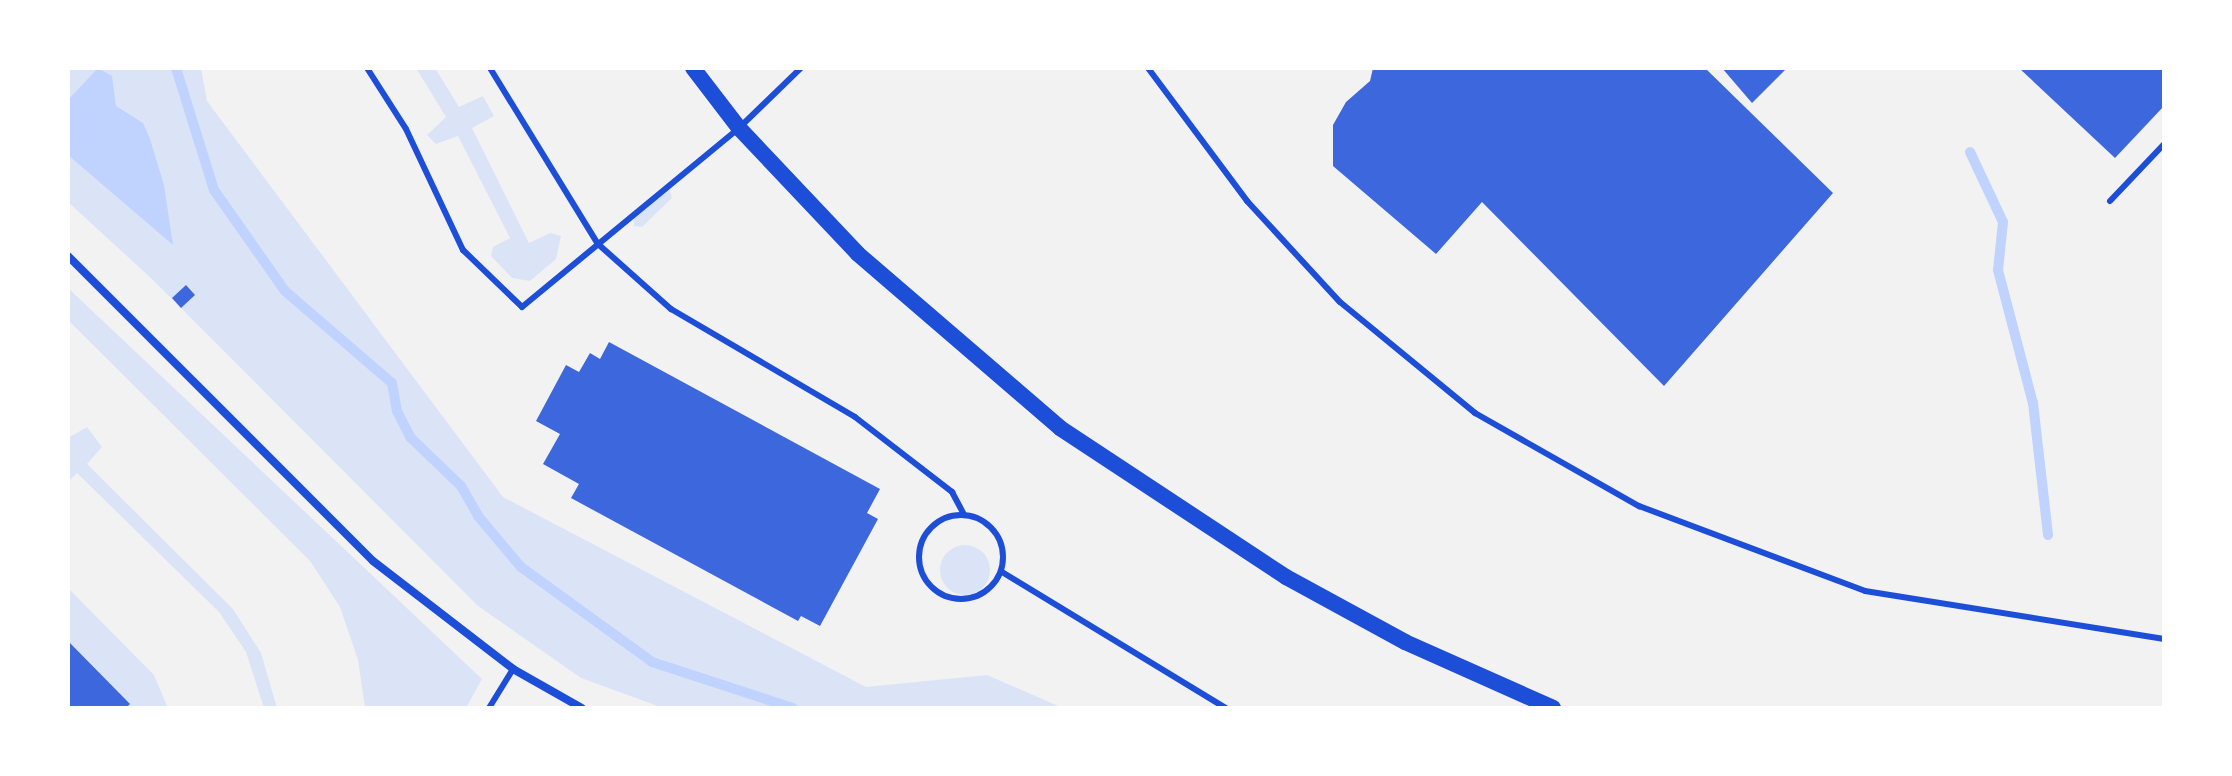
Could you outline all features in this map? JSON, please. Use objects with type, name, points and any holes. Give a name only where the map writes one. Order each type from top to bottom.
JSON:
[{"type":"main road","points":[[693,68],[739,128],[858,254],[1060,428],[1286,577],[1405,642],[1553,708]]},
{"type":"street","points":[[68,256],[373,561],[513,669],[582,708]]},
{"type":"lane","points":[[367,68],[406,129],[463,250],[522,307],[739,128],[801,68]]},
{"type":"lane","points":[[490,68],[598,244],[671,309],[855,417],[952,492],[963,513]]},
{"type":"lane","points":[[1148,68],[1247,201],[1340,302],[1475,413],[1639,506],[1865,591],[2164,639]]},
{"type":"lane","points":[[2110,201],[2164,144]]},
{"type":"lane","points":[[963,513],[989,522],[1004,545],[1002,572],[986,593],[960,601],[934,591],[919,568],[920,541],[937,520],[963,513]]},
{"type":"lane","points":[[1002,572],[1226,708]]},
{"type":"lane","points":[[489,708],[513,669]]},
{"type":"shaded area","points":[[68,68],[201,68],[207,101],[503,497],[866,687],[987,675],[1063,708],[663,708],[581,678],[478,606],[153,280],[68,202]]},
{"type":"shaded area","points":[[416,68],[435,68],[459,107],[483,96],[494,116],[472,128],[529,243],[550,233],[561,236],[556,259],[530,281],[512,278],[491,256],[493,247],[510,238],[458,136],[436,144],[427,135],[446,117]]},
{"type":"shaded area","points":[[669,188],[672,198],[642,227],[634,226],[634,217]]},
{"type":"shaded area","points":[[68,288],[482,679],[466,708],[365,708],[358,660],[340,607],[310,561],[68,320]]},
{"type":"shaded area","points":[[87,427],[102,447],[87,464],[233,609],[261,653],[277,708],[264,708],[246,652],[219,612],[77,473],[68,482],[68,438]]},
{"type":"shaded area","points":[[965,545],[983,552],[990,570],[983,588],[965,595],[947,588],[940,570],[947,552]]},
{"type":"shaded area","points":[[68,588],[154,675],[168,708],[126,708],[129,704],[68,641]]},
{"type":"water","points":[[98,68],[112,76],[116,106],[143,123],[150,139],[164,185],[173,245],[68,155],[68,100]]},
{"type":"building","points":[[1373,68],[1705,68],[1833,193],[1664,386],[1482,202],[1436,254],[1333,166],[1333,125],[1346,102],[1370,81]]},
{"type":"building","points":[[1722,68],[1787,68],[1752,103]]},
{"type":"building","points":[[2019,68],[2164,68],[2164,106],[2115,158]]},
{"type":"building","points":[[186,285],[195,295],[181,308],[172,298]]},
{"type":"building","points":[[609,342],[880,489],[867,513],[878,519],[820,626],[801,616],[798,621],[571,498],[579,484],[543,464],[560,434],[536,421],[566,365],[579,372],[590,353],[600,359]]},
{"type":"building","points":[[68,641],[130,704],[126,708],[68,708]]},
{"type":"waterway","points":[[176,68],[214,190],[285,291],[392,383],[397,411],[411,438],[461,486],[478,516],[521,567],[652,662],[793,708]]},
{"type":"waterway","points":[[1970,152],[2003,222],[1998,270],[2033,403],[2048,535]]}]
